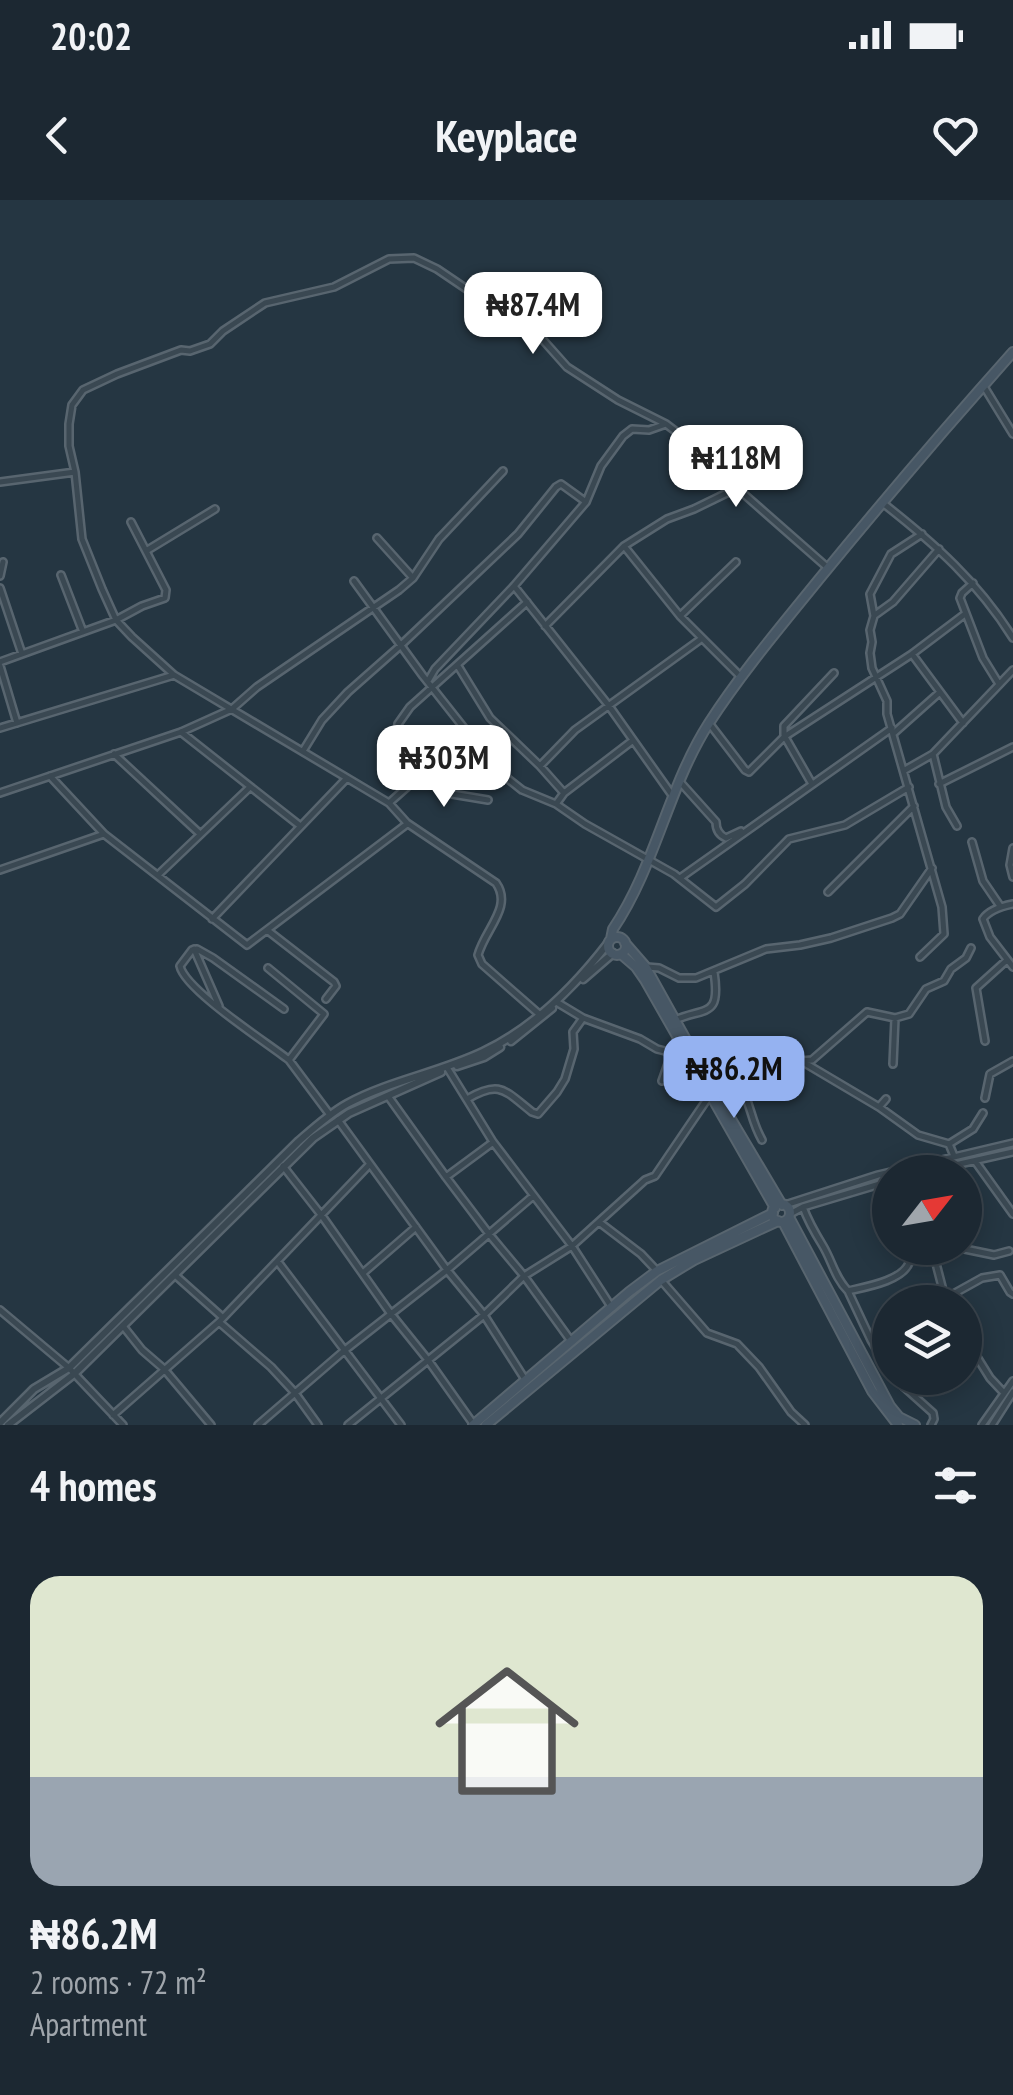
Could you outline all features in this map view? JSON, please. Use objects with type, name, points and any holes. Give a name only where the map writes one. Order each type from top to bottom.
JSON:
[{"type":"main road","points":[[617,954],[624,950],[613,929],[650,859],[688,759],[710,722],[740,678],[881,502],[1013,352]]},
{"type":"main road","points":[[616,941],[609,948],[629,959],[645,980],[680,1051],[714,1097]]},
{"type":"main road","points":[[616,941],[645,966],[714,1097],[890,1406],[915,1425]]},
{"type":"main road","points":[[473,1425],[612,1308],[659,1275],[782,1213]]},
{"type":"main road","points":[[782,1213],[872,1391],[898,1425]]},
{"type":"main road","points":[[486,1425],[659,1275]]},
{"type":"street","points":[[539,1014],[482,964],[478,955],[502,904],[498,886],[407,823],[389,804],[174,675],[116,620],[82,539],[70,446],[72,405],[83,390],[153,360],[210,344],[264,303],[334,287],[389,258],[414,258],[525,324],[567,367],[666,424],[704,452],[737,488],[828,568]]},
{"type":"street","points":[[983,386],[1013,434]]},
{"type":"street","points":[[428,681],[586,502],[601,466],[623,436],[632,429],[649,430],[666,424]]},
{"type":"street","points":[[0,793],[181,732],[232,709],[257,687],[413,578],[440,540],[503,471]]},
{"type":"street","points":[[0,482],[75,472]]},
{"type":"street","points":[[303,751],[322,720],[348,692],[518,534],[558,485],[586,502]]},
{"type":"street","points":[[545,626],[624,546],[667,519],[737,488]]},
{"type":"street","points":[[881,502],[922,534],[973,583],[1013,638]]},
{"type":"street","points":[[146,551],[215,509]]},
{"type":"street","points":[[17,723],[0,664],[165,598],[167,594],[131,522]]},
{"type":"street","points":[[920,958],[944,934],[942,907],[887,714],[888,700],[872,668],[870,630],[874,616],[870,594],[890,554],[922,534]]},
{"type":"street","points":[[377,538],[413,578]]},
{"type":"street","points":[[624,546],[700,640],[740,678]]},
{"type":"street","points":[[874,616],[892,602],[939,549]]},
{"type":"street","points":[[0,576],[3,562]]},
{"type":"street","points":[[680,616],[736,562]]},
{"type":"street","points":[[62,575],[82,632]]},
{"type":"street","points":[[354,580],[400,646],[498,771],[522,790],[556,804],[650,859],[716,907],[789,839],[845,825],[909,787]]},
{"type":"street","points":[[973,583],[960,596],[984,658],[999,684]]},
{"type":"street","points":[[514,586],[609,706],[673,796]]},
{"type":"street","points":[[0,588],[22,654]]},
{"type":"street","points":[[398,724],[410,707],[527,602]]},
{"type":"street","points":[[710,722],[749,772],[784,737],[912,654],[965,614]]},
{"type":"street","points":[[540,766],[575,730],[700,640]]},
{"type":"street","points":[[912,654],[963,722]]},
{"type":"street","points":[[458,666],[490,718],[564,794]]},
{"type":"street","points":[[905,770],[933,754],[1013,670]]},
{"type":"street","points":[[812,784],[784,737],[784,726],[834,673]]},
{"type":"street","points":[[0,728],[174,675]]},
{"type":"street","points":[[680,878],[893,730],[940,692]]},
{"type":"street","points":[[181,732],[299,826]]},
{"type":"street","points":[[389,804],[469,736]]},
{"type":"street","points":[[556,804],[632,741]]},
{"type":"street","points":[[939,784],[1013,747]]},
{"type":"street","points":[[114,754],[199,834]]},
{"type":"street","points":[[933,754],[946,807],[957,826]]},
{"type":"street","points":[[425,771],[446,792],[488,800]]},
{"type":"street","points":[[50,776],[104,834],[247,945],[407,823]]},
{"type":"street","points":[[212,919],[347,778]]},
{"type":"street","points":[[678,781],[716,822],[721,836],[726,838],[751,826]]},
{"type":"street","points":[[158,875],[249,788]]},
{"type":"street","points":[[828,892],[914,806]]},
{"type":"street","points":[[0,870],[104,834]]},
{"type":"street","points":[[972,842],[983,882],[1001,907]]},
{"type":"street","points":[[1013,848],[1013,877]]},
{"type":"street","points":[[645,966],[679,978],[696,978],[766,950],[831,938],[897,916],[932,868]]},
{"type":"street","points":[[1013,904],[983,919],[990,937],[1013,967]]},
{"type":"street","points":[[267,930],[334,982],[336,986],[326,1000]]},
{"type":"street","points":[[0,1423],[34,1389],[71,1370],[298,1142],[372,1093],[484,1052],[512,1035],[616,941]]},
{"type":"street","points":[[348,1425],[484,1315],[524,1276],[572,1246],[645,1180],[656,1176],[714,1097],[739,1084],[754,1068],[812,1060],[867,1012],[896,1018],[909,1014],[926,989],[944,981],[951,968],[966,958],[970,948]]},
{"type":"street","points":[[194,949],[220,1008]]},
{"type":"street","points":[[194,949],[180,966],[184,977],[289,1060],[484,1315],[526,1381]]},
{"type":"street","points":[[194,949],[214,958],[284,1008]]},
{"type":"street","points":[[8,1425],[123,1326],[334,1117],[484,1057],[522,1034],[617,954]]},
{"type":"street","points":[[985,1041],[976,988],[1007,960]]},
{"type":"street","points":[[268,968],[324,1016],[289,1060]]},
{"type":"street","points":[[675,1020],[710,1008],[716,988],[714,972]]},
{"type":"street","points":[[558,1003],[582,1018],[658,1048],[680,1051]]},
{"type":"street","points":[[466,1100],[487,1088],[498,1088],[538,1114],[565,1079],[574,1049],[573,1032],[582,1018]]},
{"type":"street","points":[[893,1064],[896,1018]]},
{"type":"street","points":[[662,1081],[668,1061],[680,1051]]},
{"type":"street","points":[[985,1098],[990,1074],[1013,1061]]},
{"type":"street","points":[[803,1062],[918,1134],[949,1144],[954,1155]]},
{"type":"street","points":[[448,1069],[493,1142],[572,1246],[612,1308]]},
{"type":"street","points":[[739,1084],[748,1098],[748,1110],[762,1140]]},
{"type":"street","points":[[388,1096],[571,1342]]},
{"type":"street","points":[[879,1107],[886,1099]]},
{"type":"street","points":[[949,1144],[973,1129],[983,1113]]},
{"type":"street","points":[[446,1177],[493,1142]]},
{"type":"street","points":[[959,1155],[1013,1143]]},
{"type":"street","points":[[982,1159],[1013,1152]]},
{"type":"street","points":[[113,1415],[221,1319],[369,1164]]},
{"type":"street","points":[[283,1166],[473,1425]]},
{"type":"street","points":[[982,1170],[1013,1214]]},
{"type":"street","points":[[782,1213],[872,1177]]},
{"type":"street","points":[[782,1213],[872,1186]]},
{"type":"street","points":[[258,1425],[533,1196]]},
{"type":"street","points":[[804,1207],[872,1342]]},
{"type":"street","points":[[599,1222],[641,1254],[707,1333],[737,1344],[805,1425]]},
{"type":"street","points":[[363,1273],[416,1226]]},
{"type":"street","points":[[982,1252],[1009,1251]]},
{"type":"street","points":[[278,1262],[401,1425]]},
{"type":"street","points":[[848,1291],[894,1278],[907,1265]]},
{"type":"street","points":[[176,1274],[271,1367],[318,1425]]},
{"type":"street","points":[[971,1285],[1000,1275],[1013,1294]]},
{"type":"street","points":[[0,1310],[71,1370],[123,1425]]},
{"type":"street","points":[[123,1326],[211,1425]]},
{"type":"street","points":[[982,1367],[1004,1394]]},
{"type":"street","points":[[982,1425],[1013,1381]]},
{"type":"street","points":[[992,1425],[1013,1392]]},
{"type":"street","points":[[914,1395],[933,1413],[931,1425]]}]
